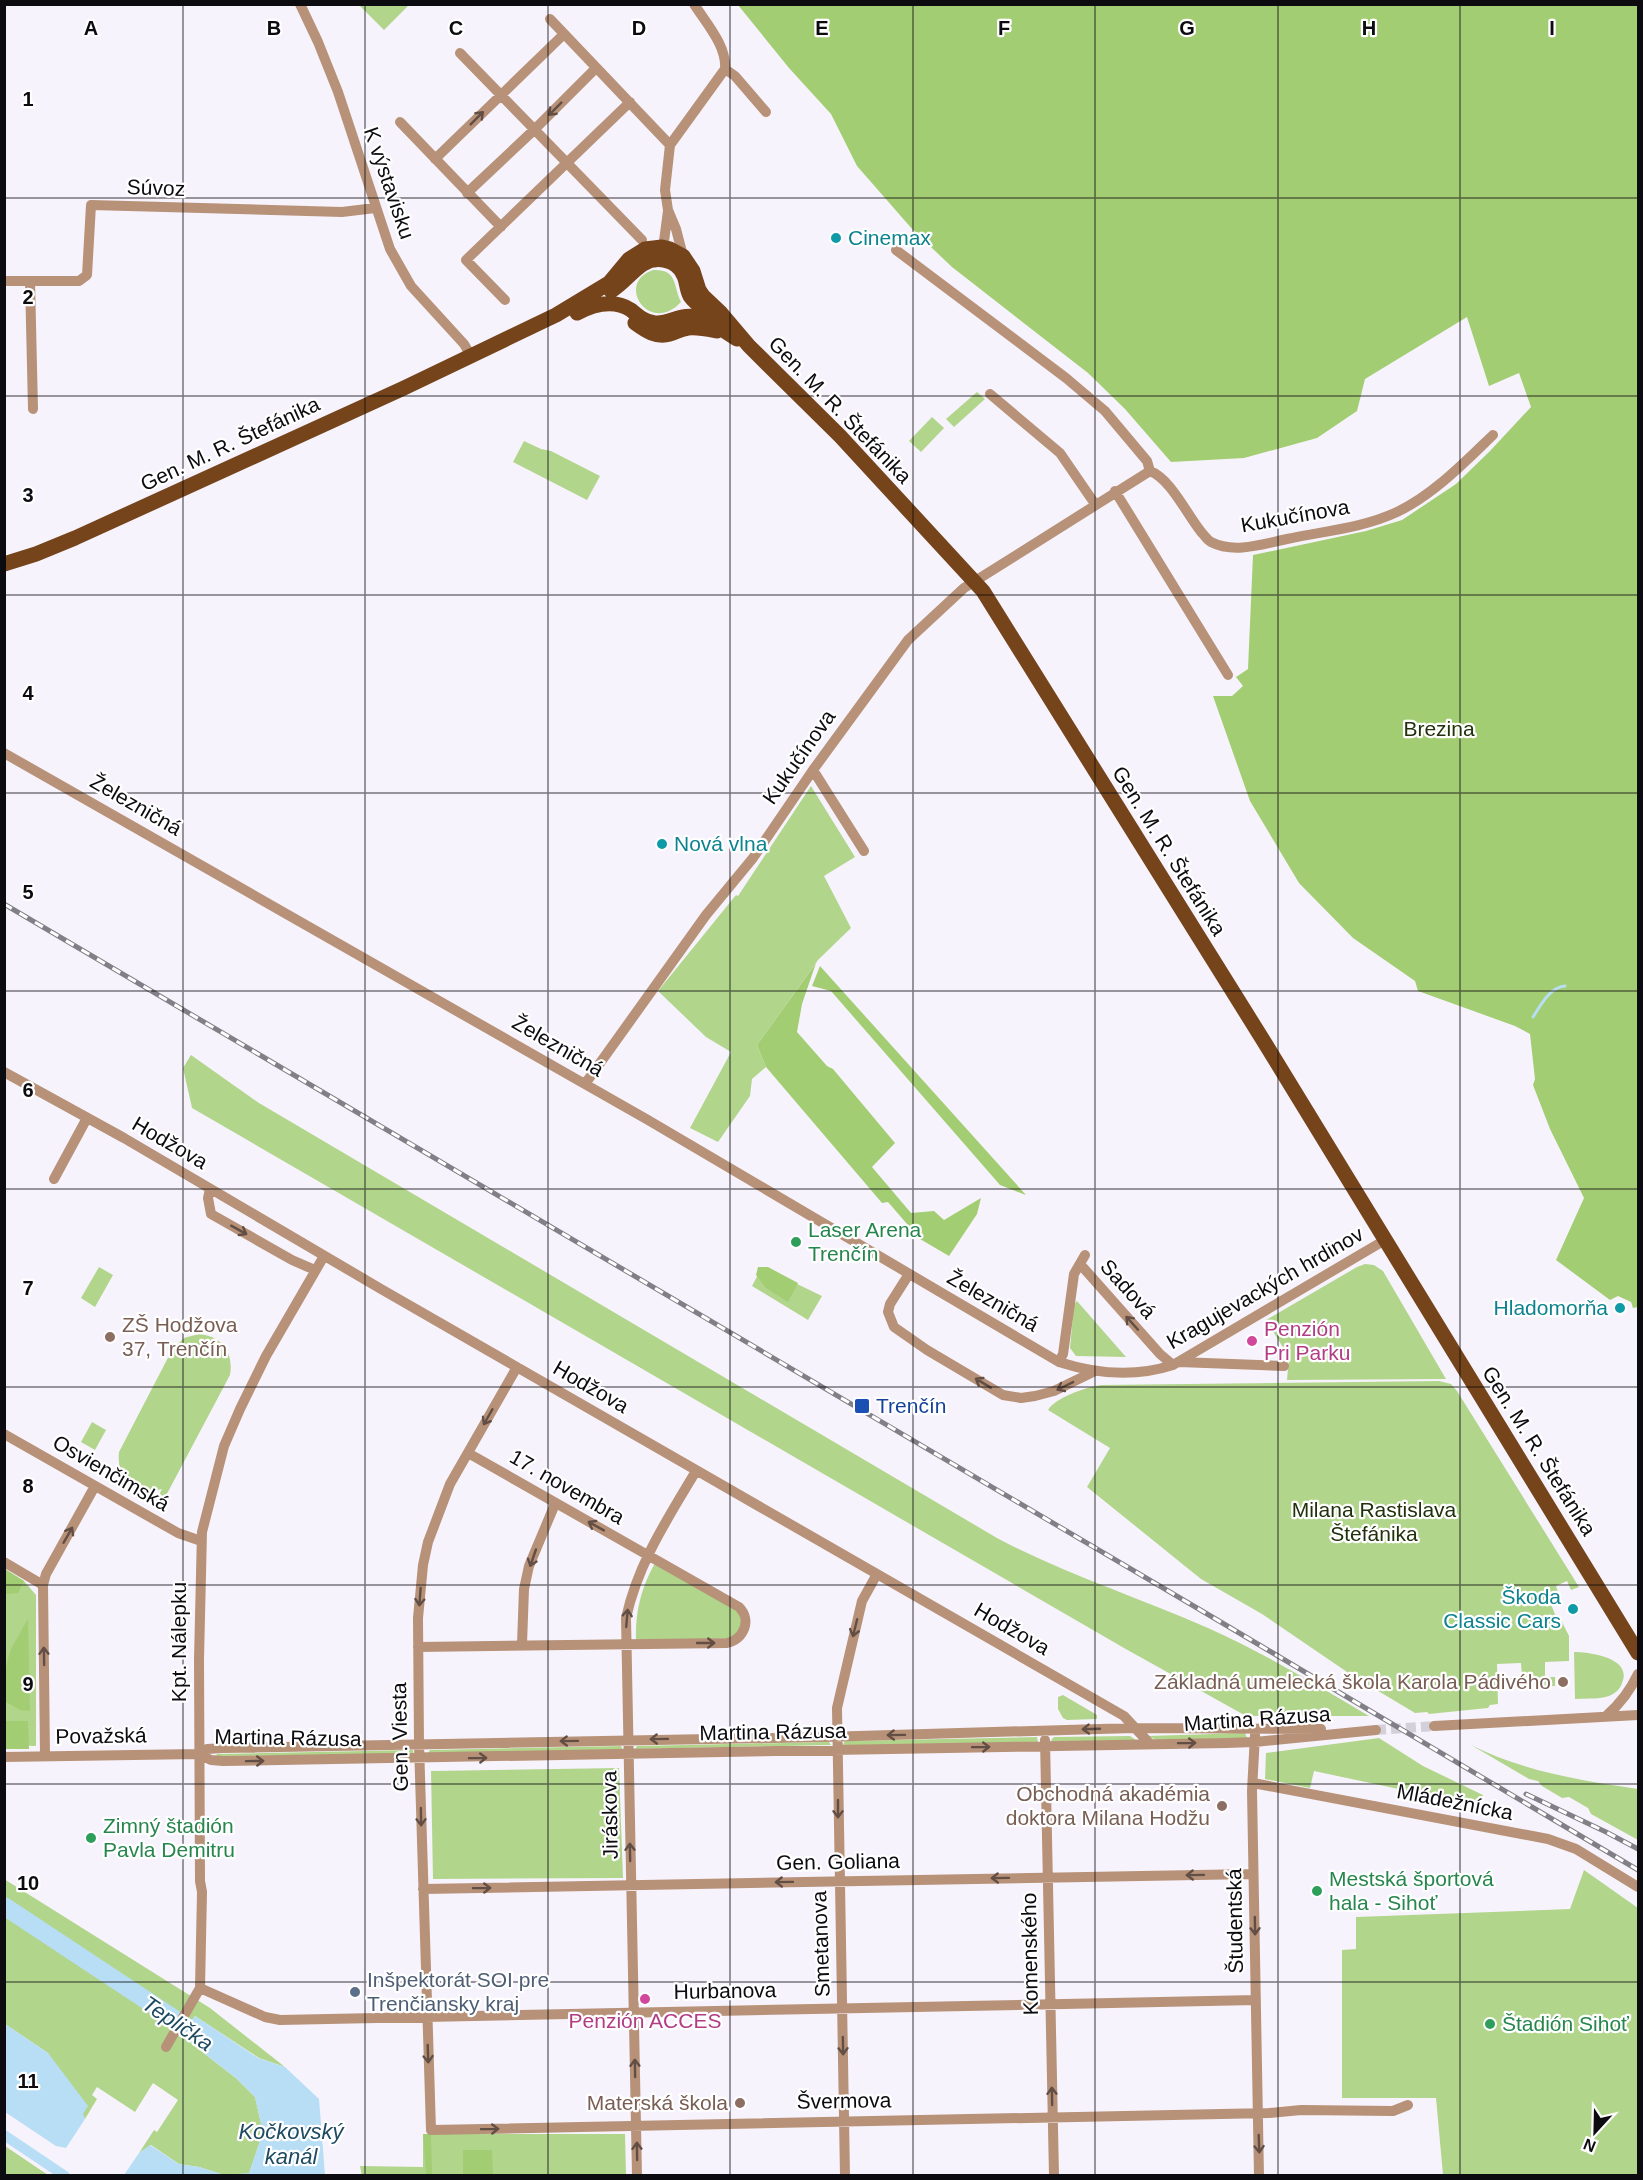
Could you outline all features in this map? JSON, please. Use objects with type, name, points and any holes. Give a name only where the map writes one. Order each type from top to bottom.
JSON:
[{"type":"main road","points":[[652,248],[670,249],[683,256]]},
{"type":"main road","points":[[652,248],[683,273],[688,294],[692,299]]},
{"type":"main road","name":"Gen. M. R. Štefánika","points":[[4,564],[75,538],[610,292],[645,263],[652,248]]},
{"type":"main road","name":"Gen. M. R. Štefánika","points":[[578,307],[609,284],[636,253],[652,248]]},
{"type":"main road","name":"Gen. M. R. Štefánika","points":[[683,256],[691,267],[703,296],[721,313],[730,331]]},
{"type":"main road","points":[[631,275],[627,293],[632,312],[647,332]]},
{"type":"main road","points":[[683,317],[692,299],[695,280]]},
{"type":"main road","name":"Gen. M. R. Štefánika","points":[[692,299],[749,346],[840,436],[983,591],[1327,1144],[1638,1653]]},
{"type":"main road","name":"Gen. M. R. Štefánika","points":[[578,307],[604,304],[624,306],[647,321],[655,323],[665,323],[683,317],[700,318],[730,331]]},
{"type":"main road","points":[[578,307],[623,315],[647,332],[659,336],[687,328],[730,331]]},
{"type":"street","name":"K výstavisku","points":[[300,4],[335,84],[390,249],[419,297],[464,344],[471,356]]},
{"type":"street","points":[[683,256],[668,210],[665,190],[670,145],[725,69],[726,62],[723,51],[694,4]]},
{"type":"street","points":[[550,19],[670,145]]},
{"type":"street","points":[[435,159],[564,35]]},
{"type":"street","points":[[460,53],[652,248],[664,230],[668,210]]},
{"type":"street","points":[[468,193],[596,68]]},
{"type":"street","points":[[725,69],[735,76],[766,112]]},
{"type":"street","points":[[505,300],[466,260],[630,102]]},
{"type":"street","points":[[400,122],[501,227]]},
{"type":"street","name":"Súvoz","points":[[4,281],[79,282],[87,274],[91,205],[342,212],[375,208]]},
{"type":"street","points":[[896,250],[1066,378],[1105,411],[1147,461],[1150,471]]},
{"type":"street","points":[[30,281],[33,410]]},
{"type":"street","points":[[990,394],[1059,453],[1095,504]]},
{"type":"street","name":"Kukučínova","points":[[585,1084],[706,915],[753,858],[813,770],[908,640],[964,588],[1150,471],[1158,474],[1168,484],[1191,520],[1210,542],[1228,548],[1248,547],[1359,525],[1399,511],[1449,478],[1493,435]]},
{"type":"street","points":[[1115,491],[1228,675]]},
{"type":"street","name":"Železničná","points":[[4,753],[585,1084],[1059,1362],[1093,1371]]},
{"type":"street","points":[[813,770],[864,851]]},
{"type":"street","name":"Hodžova","points":[[4,1072],[1124,1716],[1150,1744]]},
{"type":"street","points":[[54,1179],[87,1118]]},
{"type":"street","points":[[210,1189],[208,1198],[211,1214],[292,1260],[315,1270]]},
{"type":"street","name":"Kragujevackých hrdinov","points":[[1093,1371],[1148,1372],[1176,1364],[1385,1240]]},
{"type":"street","name":"Kpt. Nálepku","points":[[166,2048],[200,1988],[202,1892],[198,1754],[201,1541],[206,1510],[224,1446],[266,1356],[324,1256]]},
{"type":"street","name":"Sadová","points":[[1059,1362],[1064,1354],[1074,1275],[1082,1260],[1160,1354],[1176,1364]]},
{"type":"street","points":[[909,1274],[890,1304],[888,1312],[894,1327],[927,1350],[1003,1395],[1021,1398],[1054,1391],[1093,1371]]},
{"type":"street","points":[[1176,1364],[1284,1366]]},
{"type":"street","name":"Gen. Viesta","points":[[431,2130],[419,1744],[420,1588],[428,1542],[450,1484],[517,1366]]},
{"type":"street","name":"Osvienčimská","points":[[4,1434],[178,1533],[201,1541]]},
{"type":"street","name":"17. novembra","points":[[418,1647],[727,1643],[738,1639],[743,1634],[746,1623],[743,1611],[739,1607],[468,1453]]},
{"type":"street","name":"Jiráskova","points":[[638,2175],[626,1618],[632,1592],[647,1555],[696,1471]]},
{"type":"street","points":[[45,1756],[43,1585],[46,1574],[95,1486]]},
{"type":"street","points":[[522,1644],[524,1589],[537,1544],[555,1504]]},
{"type":"street","points":[[4,1562],[43,1585]]},
{"type":"street","name":"Smetanova","points":[[845,2175],[837,1707],[862,1600],[877,1574]]},
{"type":"street","points":[[1607,1715],[1620,1704],[1638,1674]]},
{"type":"street","points":[[1434,1726],[1638,1715]]},
{"type":"street","name":"Martina Rázusa","points":[[1133,1728],[1372,1730],[1255,1742],[223,1761],[211,1760],[198,1754],[207,1749],[1133,1728]]},
{"type":"street","name":"Študentská","points":[[1254,1728],[1253,1874],[1259,2175]]},
{"type":"street","name":"Komenského","points":[[1044,1731],[1054,2175]]},
{"type":"street","name":"Považská","points":[[4,1757],[198,1754]]},
{"type":"street","name":"Mládežnícka","points":[[1253,1784],[1548,1839],[1576,1849],[1638,1887]]},
{"type":"street","name":"Gen. Goliana","points":[[423,1889],[1253,1874]]},
{"type":"street","name":"Hurbanova","points":[[200,1988],[265,2017],[280,2020],[1256,2000]]},
{"type":"street","points":[[1258,2112],[1393,2111],[1408,2105]]},
{"type":"street","name":"Švermova","points":[[431,2130],[1258,2112]]},
{"type":"green space","points":[[359,5],[409,5],[384,30]]},
{"type":"green space","name":"Brezina","points":[[738,5],[1638,5],[1638,1307],[1633,1308],[1631,1302],[1618,1296],[1610,1300],[1556,1260],[1584,1198],[1550,1129],[1533,1085],[1535,1079],[1530,1034],[1515,1026],[1418,991],[1415,981],[1353,938],[1299,883],[1250,801],[1213,696],[1232,696],[1243,686],[1236,677],[1248,669],[1253,555],[1366,531],[1402,520],[1456,484],[1531,407],[1519,373],[1489,386],[1467,317],[1365,379],[1357,411],[1317,438],[1244,458],[1171,462],[1125,409],[1088,373],[952,267],[913,230],[857,166],[831,114],[789,68]]},
{"type":"green space","points":[[653,270],[667,272],[673,280],[681,302],[669,311],[658,313],[648,310],[641,304],[637,295],[637,285],[642,277]]},
{"type":"green space","points":[[977,392],[985,399],[954,427],[946,419]]},
{"type":"green space","points":[[932,417],[944,428],[921,452],[909,441]]},
{"type":"green space","points":[[524,441],[551,451],[600,476],[587,500],[513,462]]},
{"type":"green space","points":[[811,786],[855,857],[824,876],[851,928],[818,960],[757,1045],[766,1067],[752,1079],[750,1096],[718,1142],[690,1128],[731,1052],[706,1037],[658,991],[736,895],[738,896]]},
{"type":"green space","points":[[816,963],[802,1004],[797,1032],[827,1066],[833,1069],[895,1143],[872,1167],[911,1213],[934,1211],[944,1220],[981,1198],[977,1214],[949,1256],[920,1239],[888,1202],[882,1203],[766,1067],[757,1045]]},
{"type":"green space","points":[[820,966],[1026,1195],[1000,1185],[831,991],[812,986]]},
{"type":"green space","points":[[191,1055],[259,1103],[997,1538],[1049,1563],[1229,1638],[1369,1716],[1246,1716],[1124,1648],[192,1108],[183,1068]]},
{"type":"green space","points":[[1365,1264],[1374,1265],[1383,1271],[1446,1379],[1287,1380],[1289,1357],[1266,1320]]},
{"type":"green space","points":[[99,1267],[113,1275],[95,1307],[81,1298]]},
{"type":"green space","points":[[758,1267],[768,1267],[798,1283],[788,1302],[766,1288],[756,1275]]},
{"type":"green space","points":[[762,1267],[822,1296],[808,1320],[752,1286]]},
{"type":"green space","points":[[1077,1301],[1126,1357],[1076,1356],[1070,1348],[1074,1304]]},
{"type":"green space","points":[[199,1334],[214,1338],[225,1347],[230,1360],[230,1375],[161,1505],[156,1501],[162,1489],[152,1491],[136,1488],[124,1478],[119,1462],[119,1452],[172,1350],[184,1338]]},
{"type":"green space","name":"Milana Rastislava Štefánika","points":[[1439,1381],[1451,1384],[1457,1391],[1579,1587],[1571,1590],[1567,1581],[1556,1586],[1559,1595],[1551,1598],[1550,1602],[1557,1619],[1561,1620],[1569,1636],[1569,1661],[1545,1662],[1545,1677],[1555,1677],[1555,1686],[1539,1686],[1539,1677],[1529,1677],[1529,1687],[1512,1687],[1511,1678],[1522,1678],[1521,1663],[1497,1664],[1498,1704],[1490,1705],[1488,1708],[1429,1714],[1427,1712],[1415,1713],[1350,1674],[1262,1614],[1201,1579],[1087,1487],[1110,1448],[1048,1410],[1057,1401],[1087,1388],[1101,1385]]},
{"type":"green space","points":[[92,1422],[106,1430],[95,1450],[81,1442]]},
{"type":"green space","points":[[655,1563],[739,1612],[742,1627],[732,1638],[636,1641],[640,1600]]},
{"type":"green space","points":[[4,1569],[24,1581],[36,1595],[36,1746],[5,1745]]},
{"type":"green space","points":[[5,1569],[24,1581],[18,1593],[5,1594]]},
{"type":"green space","points":[[28,1619],[30,1711],[20,1710],[4,1701],[9,1654]]},
{"type":"green space","points":[[1574,1652],[1599,1655],[1616,1662],[1624,1674],[1619,1689],[1605,1697],[1575,1699]]},
{"type":"green space","points":[[1063,1695],[1097,1715],[1097,1719],[1067,1720],[1063,1718],[1058,1709],[1058,1697]]},
{"type":"green space","points":[[5,1721],[28,1721],[29,1749],[5,1749]]},
{"type":"green space","points":[[1245,1733],[1247,1738],[1156,1740],[1148,1736]]},
{"type":"green space","points":[[1130,1736],[1136,1740],[1053,1742],[1051,1740],[1054,1737]]},
{"type":"green space","points":[[1037,1737],[1038,1742],[845,1747],[843,1744],[845,1741]]},
{"type":"green space","points":[[1379,1738],[1423,1766],[1483,1795],[1478,1806],[1314,1771],[1310,1788],[1265,1779],[1266,1753]]},
{"type":"green space","points":[[829,1742],[831,1745],[635,1749],[637,1746]]},
{"type":"green space","points":[[1471,1745],[1532,1768],[1638,1789],[1638,1840],[1591,1814],[1588,1808],[1569,1797],[1562,1798],[1538,1781],[1529,1779]]},
{"type":"green space","points":[[621,1746],[623,1750],[428,1753],[430,1750]]},
{"type":"green space","points":[[413,1750],[414,1755],[216,1756],[217,1754]]},
{"type":"green space","points":[[619,1768],[623,1878],[433,1879],[431,1771]]},
{"type":"green space","name":"Štadión Sihoť","points":[[1584,1870],[1638,1908],[1638,2175],[1443,2175],[1436,2098],[1342,2098],[1342,1950],[1356,1949],[1356,1917],[1570,1909]]},
{"type":"green space","points":[[4,1879],[210,2008],[285,2067],[259,2058],[195,2016],[182,2036],[237,2079],[255,2097],[261,2123],[259,2144],[249,2174],[224,2175],[199,2167],[179,2164],[151,2145],[139,2153],[154,2130],[157,2132],[178,2100],[153,2083],[135,2112],[97,2087],[92,2095],[97,2099],[85,2119],[48,2053],[5,2024]]},
{"type":"green space","points":[[423,2134],[625,2134],[626,2175],[362,2176],[360,2166],[423,2167]]},
{"type":"green space","points":[[423,2134],[431,2134],[432,2175],[426,2175]]},
{"type":"green space","points":[[5,2146],[48,2175],[5,2175]]},
{"type":"green space","points":[[463,2150],[492,2150],[493,2175],[463,2175]]},
{"type":"water","name":"Kočkovský kanál","points":[[195,2016],[258,2058],[285,2067],[319,2099],[325,2175],[224,2175],[249,2173],[259,2144],[261,2123],[255,2097],[237,2079],[182,2036]]},
{"type":"water","points":[[5,2024],[48,2053],[88,2106],[83,2114],[85,2119],[66,2148],[56,2146],[5,2112]]},
{"type":"water","points":[[150,2145],[179,2164],[199,2167],[224,2175],[124,2175],[139,2153]]},
{"type":"waterway","points":[[1533,1017],[1550,993],[1565,986]]},
{"type":"waterway","name":"Teplička","points":[[4,1906],[208,2041]]},
{"type":"waterway","name":"Kočkovský kanál","points":[[4,2135],[65,2176]]},
{"type":"tunnel","points":[[1376,1730],[1434,1726]]},
{"type":"railway","points":[[4,904],[1638,1870]]},
{"type":"railway","points":[[1526,1794],[1638,1849]]},
{"type":"place","name":"Cinemax","points":[[836,238]]},
{"type":"place","name":"Nová vlna","points":[[662,844]]},
{"type":"place","name":"Laser Arena Trenčín","points":[[796,1242]]},
{"type":"place","name":"Hladomorňa","points":[[1620,1308]]},
{"type":"place","name":"ZŠ Hodžova 37, Trenčín","points":[[110,1337]]},
{"type":"place","name":"Penzión Pri Parku","points":[[1252,1341]]},
{"type":"place","name":"Trenčín","points":[[862,1406]]},
{"type":"place","name":"Škoda Classic Cars","points":[[1573,1609]]},
{"type":"place","name":"Základná umelecká škola Karola Pádivého","points":[[1563,1682]]},
{"type":"place","name":"Obchodná akadémia doktora Milana Hodžu","points":[[1222,1806]]},
{"type":"place","name":"Zimný štadión Pavla Demitru","points":[[91,1838]]},
{"type":"place","name":"Mestská športová hala - Sihoť","points":[[1317,1891]]},
{"type":"place","name":"Inšpektorát SOI pre Trenčiansky kraj","points":[[355,1992]]},
{"type":"place","name":"Penzión ACCES","points":[[645,1999]]},
{"type":"place","name":"Štadión Sihoť","points":[[1490,2024]]},
{"type":"place","name":"Materská škola","points":[[740,2103]]}]
